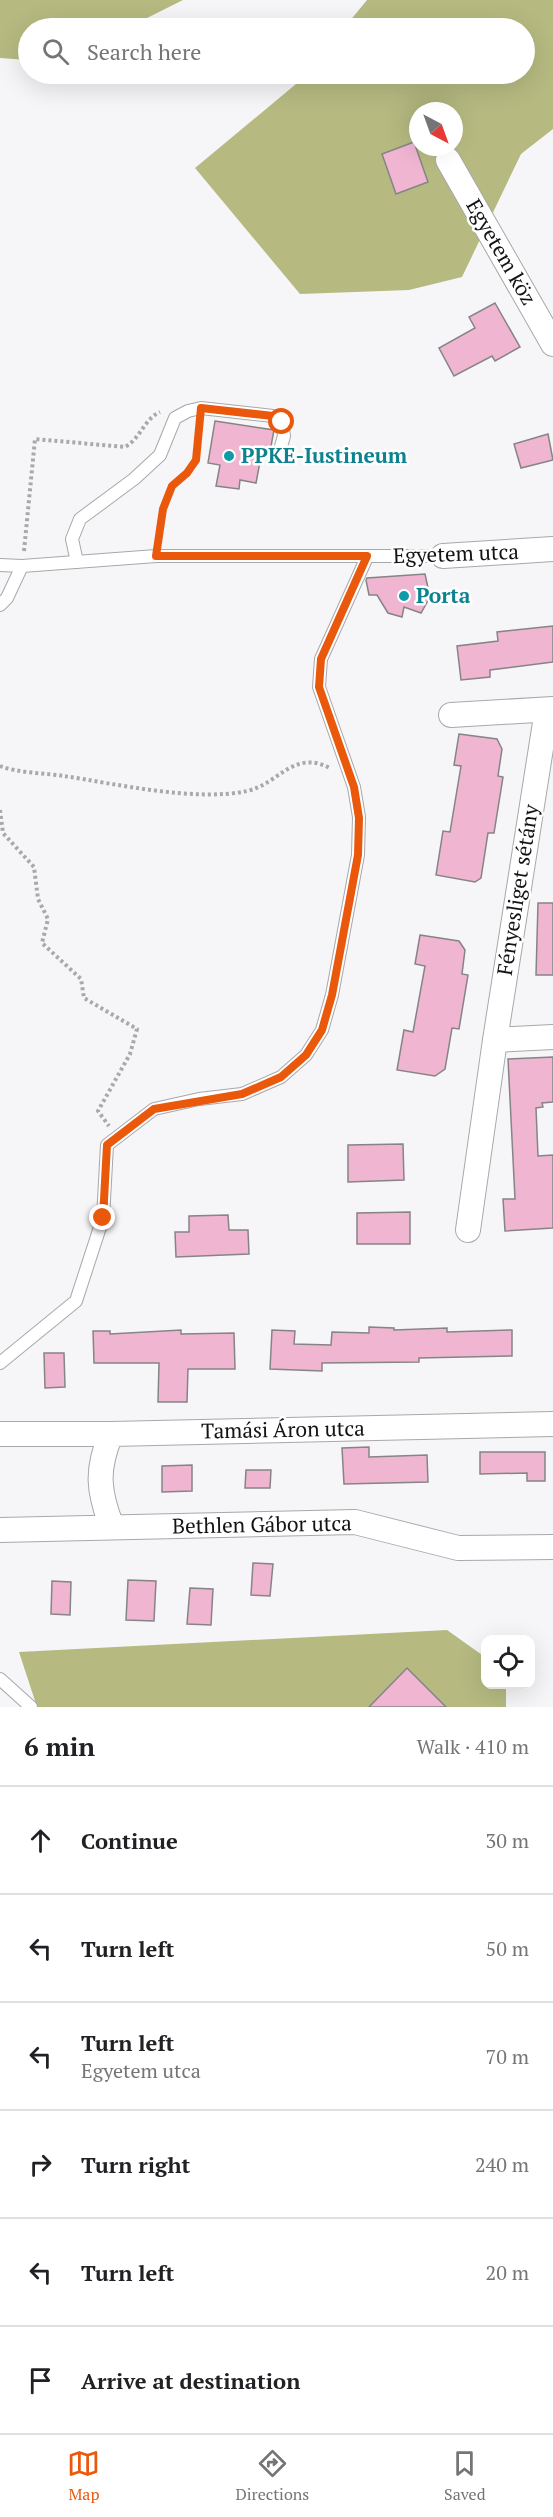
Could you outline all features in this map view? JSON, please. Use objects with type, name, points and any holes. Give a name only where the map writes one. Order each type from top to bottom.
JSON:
[{"type":"street","name":"Egyetem köz","points":[[448,160],[553,344]]},
{"type":"street","name":"Egyetem utca","points":[[443,556],[553,549]]},
{"type":"street","points":[[451,715],[550,710]]},
{"type":"street","name":"Fényesliget sétány","points":[[468,1230],[495,1040],[550,710]]},
{"type":"street","points":[[495,1040],[553,1037]]},
{"type":"street","name":"Tamási Áron utca","points":[[0,1434],[111,1434],[553,1424]]},
{"type":"street","points":[[111,1434],[100,1466],[100,1492],[112,1527]]},
{"type":"street","name":"Bethlen Gábor utca","points":[[0,1530],[355,1522],[458,1548],[553,1547]]},
{"type":"lane","points":[[77,562],[72,539],[80,519],[134,479],[160,455],[175,418],[188,411],[201,408],[273,416],[282,422],[284,436],[278,457]]},
{"type":"lane","name":"Egyetem utca","points":[[0,565],[22,566],[156,556],[443,556]]},
{"type":"lane","points":[[0,1363],[76,1301],[103,1218],[107,1145],[154,1109],[242,1094],[281,1077],[306,1055],[322,1030],[332,995],[358,855],[359,818],[354,787],[319,687],[321,659],[367,556]]},
{"type":"lane","points":[[0,605],[7,598],[22,566]]},
{"type":"lane","points":[[0,1679],[31,1707]]},
{"type":"path","points":[[156,556],[163,509],[172,486],[187,473],[196,460],[201,408]]},
{"type":"path","points":[[22,566],[35,439],[125,447],[133,442],[151,417],[163,411],[175,418]]},
{"type":"path","points":[[0,766],[151,789],[209,795],[249,791],[302,761],[320,763],[337,771],[354,787]]},
{"type":"path","points":[[0,810],[3,833],[34,867],[38,899],[48,919],[42,943],[81,979],[84,998],[137,1029],[130,1054],[98,1111],[118,1137]]},
{"type":"green space","points":[[0,0],[183,0],[147,18],[18,18],[18,59],[0,58]]},
{"type":"green space","points":[[367,0],[553,0],[553,129],[521,154],[462,277],[409,290],[300,294],[195,168],[296,84],[535,84],[535,18],[352,18]]},
{"type":"green space","points":[[447,1630],[481,1654],[481,1689],[506,1689],[506,1707],[37,1707],[19,1652]]},
{"type":"building","points":[[409,144],[409,156],[419,156],[428,182],[396,194],[382,154]]},
{"type":"building","points":[[495,303],[520,347],[495,361],[492,356],[454,376],[439,348],[475,328],[469,317]]},
{"type":"building","name":"PPKE-Iustineum","points":[[215,421],[274,430],[270,452],[262,451],[256,483],[240,480],[239,489],[216,486],[220,465],[208,463]]},
{"type":"building","points":[[548,434],[553,460],[521,468],[514,444]]},
{"type":"building","name":"Porta","points":[[425,574],[430,597],[421,613],[404,607],[402,617],[388,613],[377,595],[369,595],[367,578]]},
{"type":"building","points":[[553,626],[553,662],[490,670],[490,677],[461,680],[457,646],[498,641],[497,632]]},
{"type":"building","points":[[459,734],[497,739],[502,749],[498,776],[503,777],[494,833],[488,833],[481,878],[475,882],[436,875],[443,831],[450,832],[461,766],[454,765]]},
{"type":"building","points":[[538,903],[553,903],[553,975],[536,975]]},
{"type":"building","points":[[420,935],[459,941],[465,950],[462,974],[468,975],[459,1029],[452,1028],[445,1069],[435,1076],[397,1070],[404,1030],[413,1032],[425,966],[415,964]]},
{"type":"building","points":[[553,1057],[553,1102],[542,1103],[543,1107],[536,1108],[538,1156],[553,1155],[553,1228],[505,1231],[503,1199],[515,1199],[508,1059]]},
{"type":"building","points":[[403,1144],[404,1180],[348,1182],[348,1145]]},
{"type":"building","points":[[410,1212],[410,1244],[357,1244],[357,1213]]},
{"type":"building","points":[[228,1215],[229,1230],[248,1230],[249,1254],[176,1257],[175,1232],[189,1232],[189,1216]]},
{"type":"building","points":[[369,1327],[394,1328],[394,1330],[447,1328],[447,1332],[512,1330],[512,1356],[419,1358],[419,1362],[322,1363],[322,1371],[270,1369],[272,1330],[295,1331],[294,1344],[331,1345],[332,1332],[369,1333]]},
{"type":"building","points":[[181,1330],[181,1334],[234,1333],[235,1369],[188,1369],[187,1402],[158,1402],[159,1363],[94,1363],[93,1331],[110,1331],[110,1334]]},
{"type":"building","points":[[44,1353],[64,1353],[65,1387],[45,1388]]},
{"type":"building","points":[[369,1447],[369,1457],[427,1455],[428,1482],[344,1484],[342,1448]]},
{"type":"building","points":[[480,1452],[545,1452],[545,1481],[527,1481],[527,1473],[480,1474]]},
{"type":"building","points":[[192,1465],[192,1491],[162,1492],[162,1466]]},
{"type":"building","points":[[246,1470],[271,1470],[270,1488],[245,1488]]},
{"type":"building","points":[[253,1563],[273,1564],[270,1596],[251,1595]]},
{"type":"building","points":[[128,1580],[156,1581],[154,1621],[126,1620]]},
{"type":"building","points":[[52,1581],[71,1582],[70,1615],[51,1614]]},
{"type":"building","points":[[190,1588],[213,1589],[211,1625],[187,1624]]},
{"type":"building","points":[[407,1668],[446,1707],[369,1707]]},
{"type":"place","name":"PPKE-Iustineum","points":[[229,456]]},
{"type":"place","name":"Porta","points":[[404,596]]},
{"type":"route","points":[[103,1218],[107,1145],[154,1109],[242,1094],[281,1077],[306,1055],[322,1030],[332,995],[358,855],[359,818],[354,787],[319,687],[321,659],[367,556],[156,556],[163,509],[172,486],[187,473],[196,460],[201,408],[273,416],[282,422]]}]
